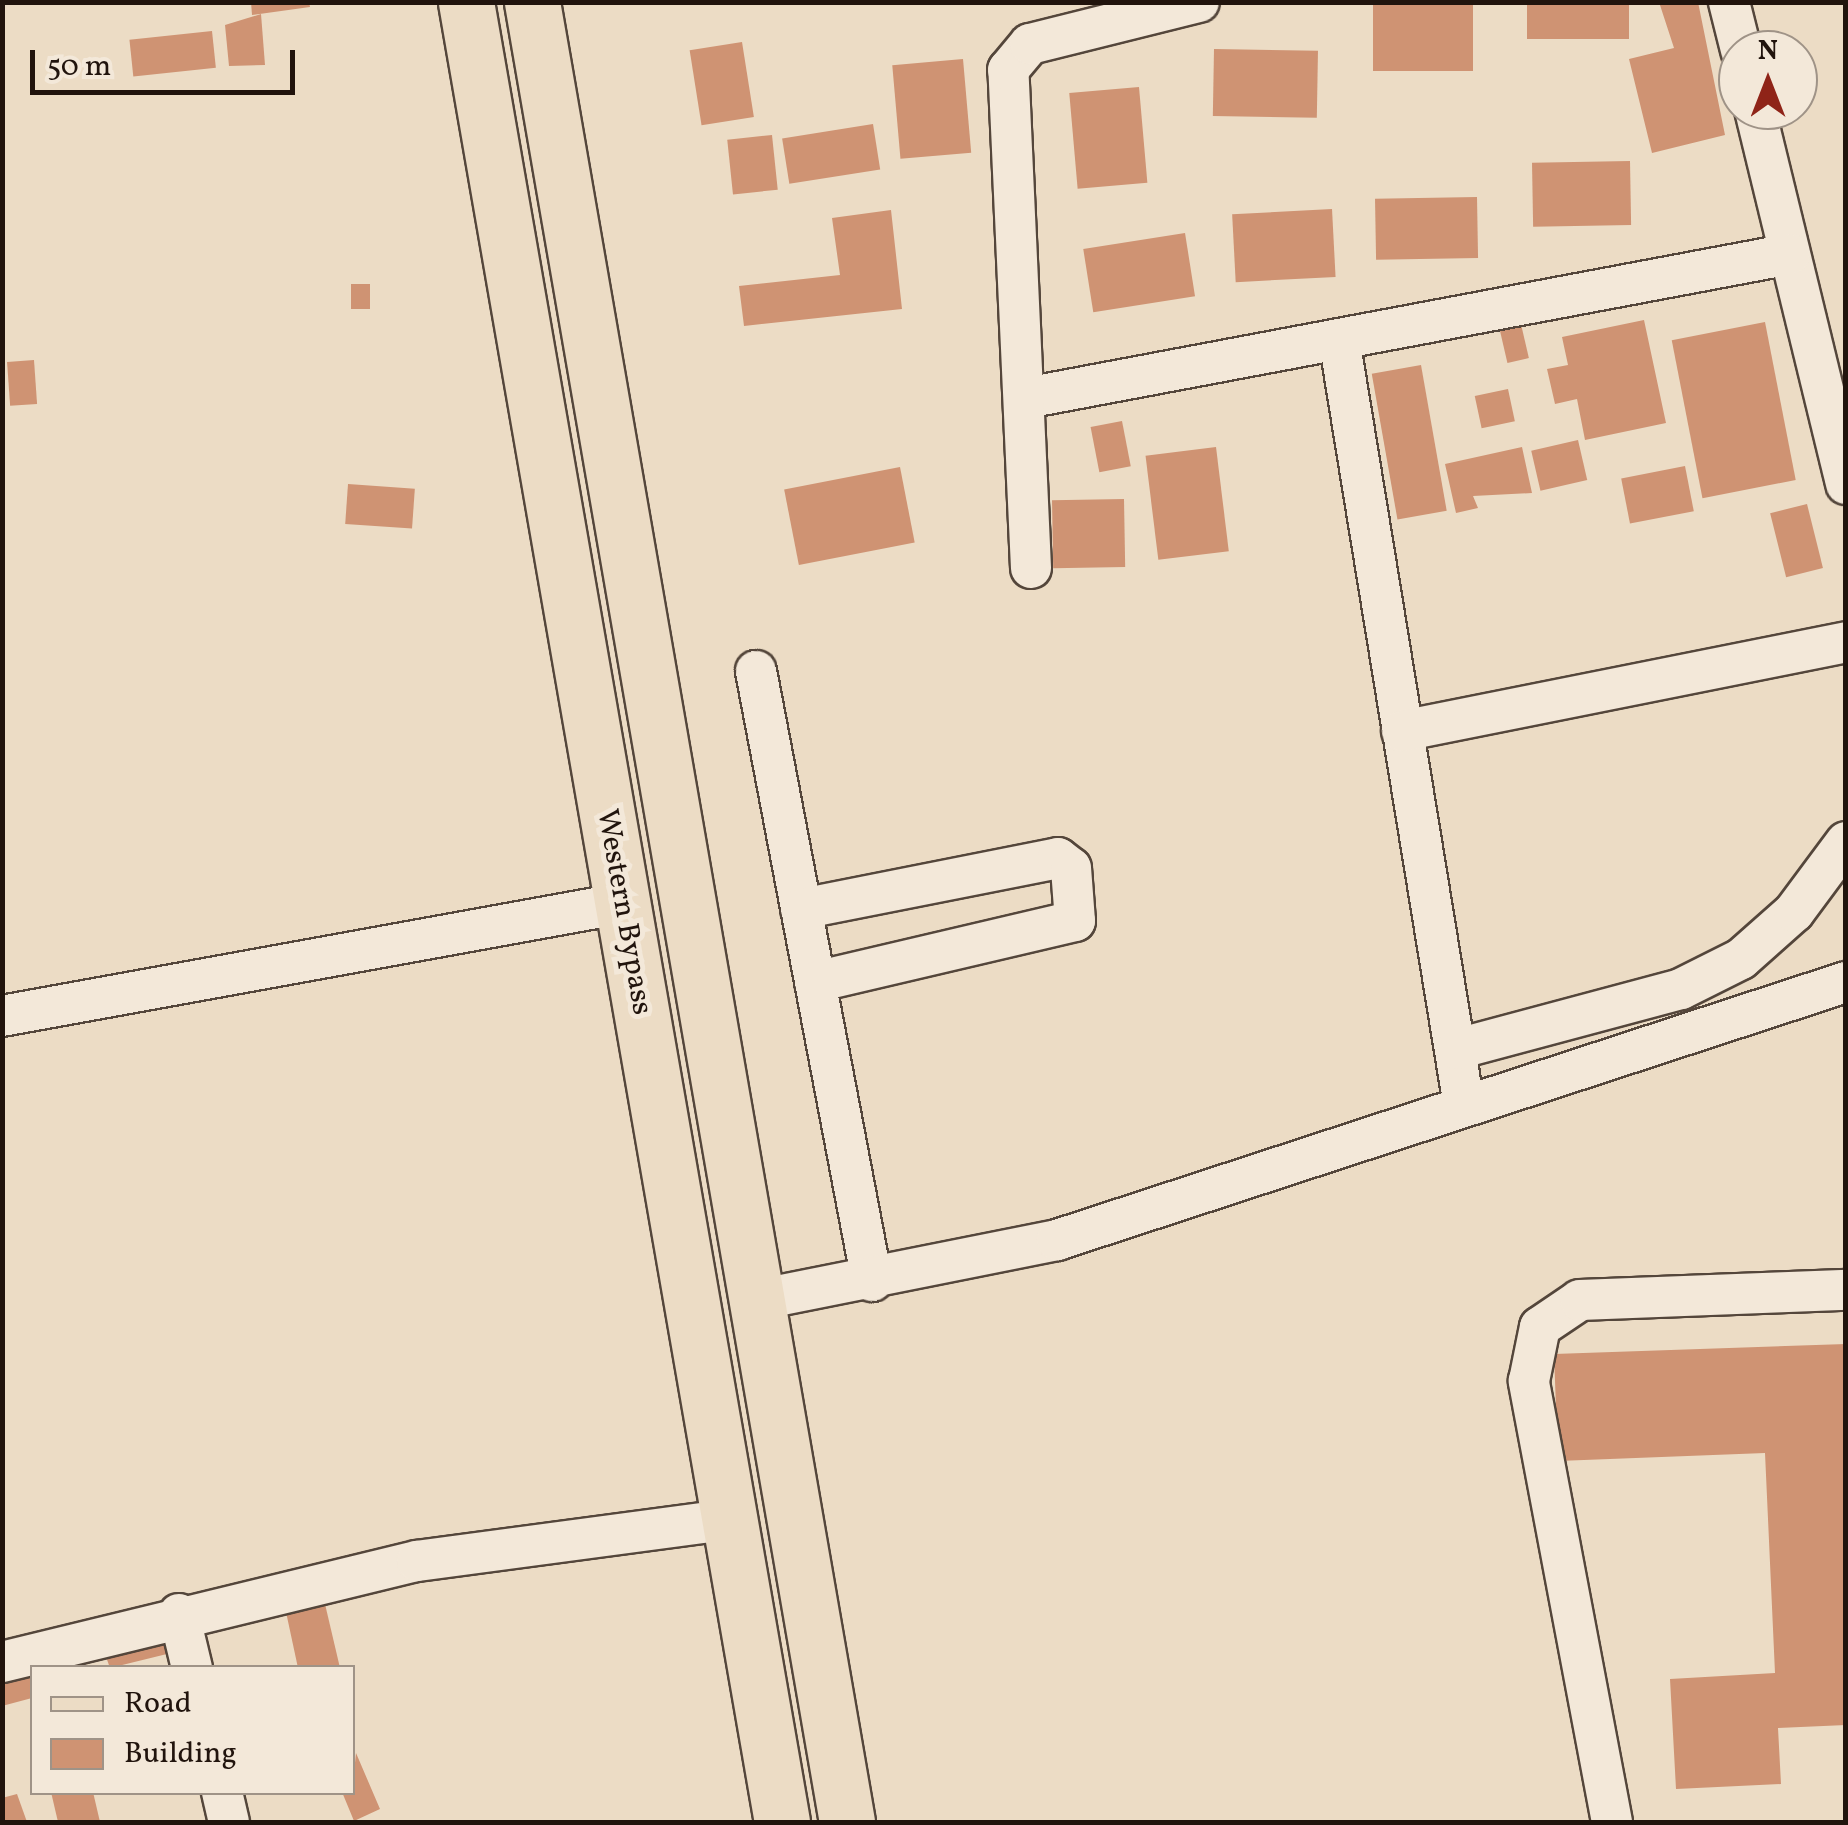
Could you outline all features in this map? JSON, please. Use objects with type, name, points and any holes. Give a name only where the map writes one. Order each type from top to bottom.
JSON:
[{"type":"main road","points":[[469,20],[534,15],[848,1822]]},
{"type":"main road","name":"Western Bypass","points":[[469,20],[782,1822]]},
{"type":"street","points":[[1031,568],[1008,70],[1015,54],[1199,2]]},
{"type":"street","points":[[1730,2],[1736,30]]},
{"type":"street","points":[[1760,130],[1846,484]]},
{"type":"street","points":[[1026,398],[1790,254]]},
{"type":"street","points":[[1339,339],[1458,1049],[1464,1106]]},
{"type":"street","points":[[1402,731],[1846,642]]},
{"type":"street","points":[[756,672],[872,1280]]},
{"type":"street","points":[[1458,1049],[1681,988],[1741,959],[1794,912],[1846,842]]},
{"type":"street","points":[[801,909],[1058,858],[1070,868],[1074,921],[815,982]]},
{"type":"street","points":[[2,1016],[622,903]]},
{"type":"street","points":[[758,1300],[1056,1240],[1846,982]]},
{"type":"street","points":[[1612,1822],[1529,1382],[1540,1327],[1580,1300],[1846,1290]]},
{"type":"street","points":[[2,1662],[178,1614],[416,1561],[730,1518]]},
{"type":"street","points":[[178,1614],[191,1665]]},
{"type":"street","points":[[223,1795],[229,1822]]},
{"type":"building","points":[[251,2],[309,2],[310,7],[252,15]]},
{"type":"building","points":[[1373,2],[1473,2],[1473,71],[1373,71]]},
{"type":"building","points":[[1527,2],[1629,2],[1629,39],[1527,39]]},
{"type":"building","points":[[1659,2],[1698,2],[1718,101],[1718,130],[1724,130],[1725,135],[1652,153],[1629,59],[1674,48]]},
{"type":"building","points":[[261,14],[265,65],[229,66],[225,25]]},
{"type":"building","points":[[212,31],[216,68],[133,76],[129,40]]},
{"type":"building","points":[[742,42],[754,117],[702,125],[690,50]]},
{"type":"building","points":[[1214,49],[1318,51],[1317,118],[1213,116]]},
{"type":"building","points":[[963,59],[971,153],[900,159],[892,65]]},
{"type":"building","points":[[1139,87],[1147,183],[1078,189],[1069,93]]},
{"type":"building","points":[[873,124],[880,169],[789,184],[782,138]]},
{"type":"building","points":[[772,135],[778,190],[733,194],[727,140]]},
{"type":"building","points":[[1630,161],[1631,225],[1533,227],[1532,163]]},
{"type":"building","points":[[1477,197],[1478,258],[1376,260],[1375,199]]},
{"type":"building","points":[[1332,209],[1336,277],[1236,282],[1232,214]]},
{"type":"building","points":[[891,210],[902,309],[744,326],[739,286],[840,275],[832,218]]},
{"type":"building","points":[[1185,233],[1195,296],[1093,312],[1083,249]]},
{"type":"building","points":[[351,284],[370,284],[370,309],[351,309]]},
{"type":"building","points":[[1644,320],[1666,423],[1585,440],[1577,399],[1555,404],[1547,369],[1568,365],[1562,337]]},
{"type":"building","points":[[1765,322],[1796,480],[1702,498],[1672,340]]},
{"type":"building","points":[[1521,324],[1529,358],[1507,363],[1500,329]]},
{"type":"building","points":[[34,360],[37,404],[10,406],[7,362]]},
{"type":"building","points":[[1421,365],[1447,511],[1397,519],[1372,374]]},
{"type":"building","points":[[1508,389],[1515,421],[1482,428],[1475,396]]},
{"type":"building","points":[[1122,421],[1131,466],[1099,472],[1091,427]]},
{"type":"building","points":[[1578,440],[1587,480],[1540,491],[1531,451]]},
{"type":"building","points":[[1216,447],[1229,551],[1158,560],[1146,456]]},
{"type":"building","points":[[1522,447],[1532,493],[1473,496],[1478,508],[1456,513],[1445,464]]},
{"type":"building","points":[[1685,466],[1694,511],[1630,524],[1621,478]]},
{"type":"building","points":[[900,467],[915,543],[799,565],[784,490]]},
{"type":"building","points":[[348,484],[415,489],[412,529],[345,524]]},
{"type":"building","points":[[1124,499],[1125,567],[1053,568],[1052,500]]},
{"type":"building","points":[[1807,504],[1823,568],[1786,577],[1770,513]]},
{"type":"building","points":[[1846,1344],[1846,1725],[1778,1728],[1781,1784],[1676,1789],[1670,1679],[1775,1673],[1765,1453],[1558,1461],[1554,1354]]},
{"type":"building","points":[[325,1604],[339,1665],[297,1665],[286,1612]]},
{"type":"building","points":[[164,1632],[171,1653],[109,1665],[104,1651]]},
{"type":"building","points":[[30,1669],[30,1699],[2,1706],[2,1677]]},
{"type":"building","points":[[356,1753],[380,1809],[354,1821],[343,1795],[355,1795]]},
{"type":"building","points":[[17,1794],[27,1822],[2,1822],[2,1798]]},
{"type":"building","points":[[52,1795],[94,1795],[100,1822],[58,1822]]}]
